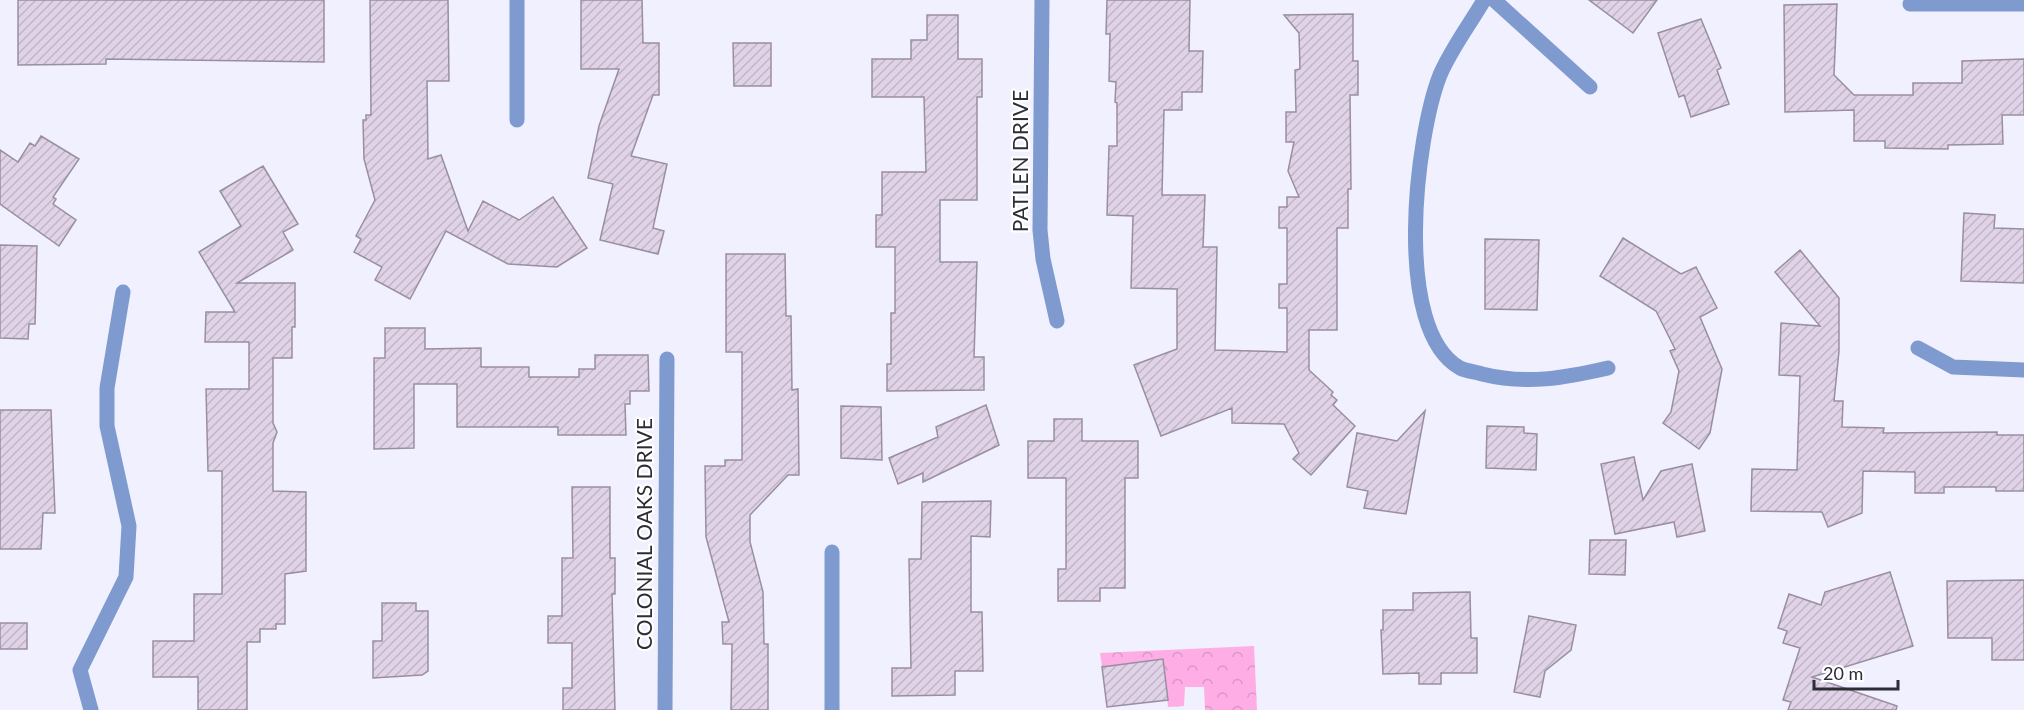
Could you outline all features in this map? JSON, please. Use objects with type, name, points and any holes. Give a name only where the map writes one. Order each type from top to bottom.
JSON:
[{"type":"street","points":[[517,0],[517,120]]},
{"type":"street","name":"PATLEN DRIVE","points":[[1042,0],[1040,230],[1043,259],[1057,321]]},
{"type":"street","points":[[1484,0],[1441,74],[1422,142],[1413,242],[1425,313],[1434,343],[1460,368],[1508,380],[1558,380],[1608,368]]},
{"type":"street","points":[[1494,0],[1590,87]]},
{"type":"street","points":[[1910,4],[2024,4]]},
{"type":"street","points":[[91,710],[80,670],[126,577],[129,526],[106,426],[106,388],[123,292]]},
{"type":"street","points":[[1918,348],[1953,367],[2024,370]]},
{"type":"street","name":"COLONIAL OAKS DRIVE","points":[[665,710],[667,359]]},
{"type":"street","points":[[832,552],[832,710]]},
{"type":"green space","points":[[1254,646],[1257,710],[1205,710],[1204,687],[1185,687],[1184,706],[1168,707],[1163,659],[1148,661],[1149,667],[1129,663],[1102,667],[1100,653]]},
{"type":"building","points":[[18,0],[324,0],[324,62],[106,59],[106,64],[18,65]]},
{"type":"building","points":[[370,0],[448,0],[449,81],[427,81],[428,159],[441,155],[468,231],[483,201],[519,220],[553,197],[587,248],[557,267],[508,264],[446,231],[410,299],[375,280],[382,267],[354,252],[361,239],[356,236],[375,200],[364,159],[363,120],[366,120],[366,115],[371,115]]},
{"type":"building","points":[[581,0],[642,0],[643,43],[659,43],[659,95],[653,95],[631,156],[667,164],[653,228],[664,231],[658,254],[600,240],[613,184],[588,178],[599,126],[619,69],[581,69]]},
{"type":"building","points":[[1107,0],[1190,0],[1189,51],[1203,51],[1202,92],[1182,92],[1182,110],[1164,110],[1162,195],[1205,195],[1203,247],[1217,247],[1215,350],[1287,352],[1287,308],[1279,308],[1279,284],[1287,284],[1287,228],[1279,228],[1279,207],[1287,207],[1287,197],[1299,197],[1288,171],[1294,142],[1286,142],[1286,112],[1296,112],[1295,70],[1300,69],[1299,33],[1284,15],[1353,14],[1353,61],[1358,61],[1358,95],[1350,95],[1351,189],[1348,189],[1348,228],[1337,228],[1337,330],[1309,330],[1309,370],[1333,392],[1331,395],[1337,400],[1333,405],[1355,426],[1311,475],[1293,459],[1299,453],[1284,424],[1232,423],[1232,408],[1161,436],[1134,365],[1177,349],[1177,289],[1131,288],[1133,216],[1107,215],[1109,146],[1117,146],[1117,103],[1115,102],[1116,82],[1109,81],[1110,34],[1106,34]]},
{"type":"building","points":[[1589,0],[1657,0],[1633,33]]},
{"type":"building","points":[[1837,4],[1834,75],[1854,95],[1913,95],[1913,83],[1962,83],[1962,61],[2024,59],[2024,115],[2002,115],[2003,144],[1948,145],[1948,149],[1885,148],[1885,141],[1854,141],[1854,110],[1785,112],[1784,5]]},
{"type":"building","points":[[927,15],[958,15],[958,59],[982,59],[982,97],[977,97],[977,200],[940,200],[940,262],[977,262],[974,357],[984,357],[984,390],[887,391],[887,364],[891,364],[891,313],[895,313],[895,247],[876,247],[876,215],[882,215],[882,172],[926,172],[924,97],[872,97],[872,59],[911,59],[911,40],[927,40]]},
{"type":"building","points":[[1701,19],[1721,68],[1717,70],[1729,104],[1691,117],[1684,95],[1679,97],[1658,33]]},
{"type":"building","points":[[733,43],[771,43],[771,86],[734,86]]},
{"type":"building","points":[[41,136],[79,159],[53,197],[56,199],[53,204],[76,220],[59,246],[0,204],[0,150],[18,162],[30,143],[35,146]]},
{"type":"building","points":[[263,166],[298,224],[283,232],[293,250],[237,283],[295,283],[292,358],[273,358],[273,423],[277,432],[273,443],[273,491],[306,492],[306,571],[285,574],[285,624],[276,624],[276,629],[260,629],[260,642],[247,642],[247,710],[198,710],[198,677],[153,677],[153,641],[194,641],[194,594],[222,594],[222,471],[208,471],[206,389],[249,389],[249,342],[205,342],[206,312],[235,312],[199,252],[241,226],[220,191]]},
{"type":"building","points":[[1964,213],[1995,215],[1994,228],[2024,229],[2024,283],[1961,281]]},
{"type":"building","points":[[1623,238],[1681,274],[1696,267],[1717,308],[1700,317],[1722,369],[1710,433],[1699,449],[1663,423],[1671,412],[1679,371],[1670,351],[1675,349],[1656,311],[1600,276]]},
{"type":"building","points":[[1485,239],[1539,240],[1537,310],[1485,309]]},
{"type":"building","points":[[0,245],[37,246],[35,324],[29,324],[28,339],[0,338]]},
{"type":"building","points":[[1800,250],[1839,298],[1839,351],[1834,401],[1843,401],[1842,427],[1884,428],[1883,433],[1997,432],[1997,435],[2024,435],[2024,491],[1996,491],[1996,487],[1944,487],[1944,493],[1915,493],[1915,472],[1863,471],[1862,513],[1828,527],[1822,512],[1751,511],[1752,469],[1797,470],[1800,376],[1779,375],[1781,323],[1820,326],[1775,272]]},
{"type":"building","points":[[726,254],[785,254],[786,316],[791,316],[792,390],[798,389],[799,475],[788,475],[750,515],[750,542],[763,592],[764,644],[768,644],[768,710],[731,710],[732,644],[723,644],[722,622],[729,622],[706,537],[705,466],[725,466],[725,460],[742,460],[742,352],[726,352]]},
{"type":"building","points":[[385,328],[425,328],[425,349],[481,348],[481,367],[529,367],[529,377],[579,377],[579,369],[595,369],[595,355],[648,355],[649,391],[630,391],[630,404],[625,404],[626,435],[558,435],[558,427],[457,427],[457,384],[414,384],[414,448],[374,449],[374,358],[385,358]]},
{"type":"building","points":[[986,405],[999,445],[923,482],[923,473],[898,484],[889,458],[938,437],[936,427]]},
{"type":"building","points":[[841,406],[881,407],[882,460],[841,458]]},
{"type":"building","points":[[0,410],[51,410],[55,513],[43,513],[41,549],[0,549]]},
{"type":"building","points":[[1425,411],[1406,514],[1364,508],[1368,491],[1347,487],[1357,433],[1397,441]]},
{"type":"building","points":[[1054,419],[1082,419],[1082,441],[1138,441],[1138,478],[1125,478],[1125,588],[1100,588],[1100,601],[1058,601],[1058,569],[1066,569],[1066,478],[1028,478],[1028,441],[1054,441]]},
{"type":"building","points":[[1487,426],[1524,427],[1524,433],[1537,434],[1536,470],[1486,468]]},
{"type":"building","points":[[1634,457],[1643,500],[1661,471],[1692,464],[1705,531],[1677,537],[1674,522],[1615,534],[1601,464]]},
{"type":"building","points":[[572,487],[610,487],[610,558],[615,558],[615,594],[612,594],[615,710],[563,710],[563,688],[572,688],[572,643],[548,643],[548,616],[562,616],[562,558],[573,558]]},
{"type":"building","points":[[991,501],[990,537],[971,536],[971,612],[982,612],[983,671],[955,671],[955,695],[892,696],[892,668],[911,668],[909,559],[921,559],[922,502]]},
{"type":"building","points":[[1590,540],[1626,540],[1625,575],[1589,574]]},
{"type":"building","points":[[1890,572],[1913,646],[1812,677],[1897,706],[1896,710],[1788,710],[1791,702],[1783,700],[1800,648],[1783,643],[1787,631],[1778,628],[1789,594],[1821,605],[1825,592]]},
{"type":"building","points":[[2024,580],[2024,660],[1992,660],[1992,638],[1948,638],[1947,581]]},
{"type":"building","points":[[1470,592],[1471,638],[1477,638],[1477,673],[1441,673],[1441,684],[1419,684],[1419,673],[1383,674],[1381,630],[1383,630],[1383,610],[1413,610],[1413,593]]},
{"type":"building","points":[[382,603],[416,603],[416,611],[428,611],[428,671],[422,675],[373,678],[373,641],[382,641]]},
{"type":"building","points":[[1529,616],[1576,625],[1571,650],[1545,671],[1540,697],[1514,692]]},
{"type":"building","points":[[0,623],[27,623],[27,649],[0,649]]},
{"type":"building","points":[[1163,659],[1168,700],[1107,707],[1102,667]]}]
